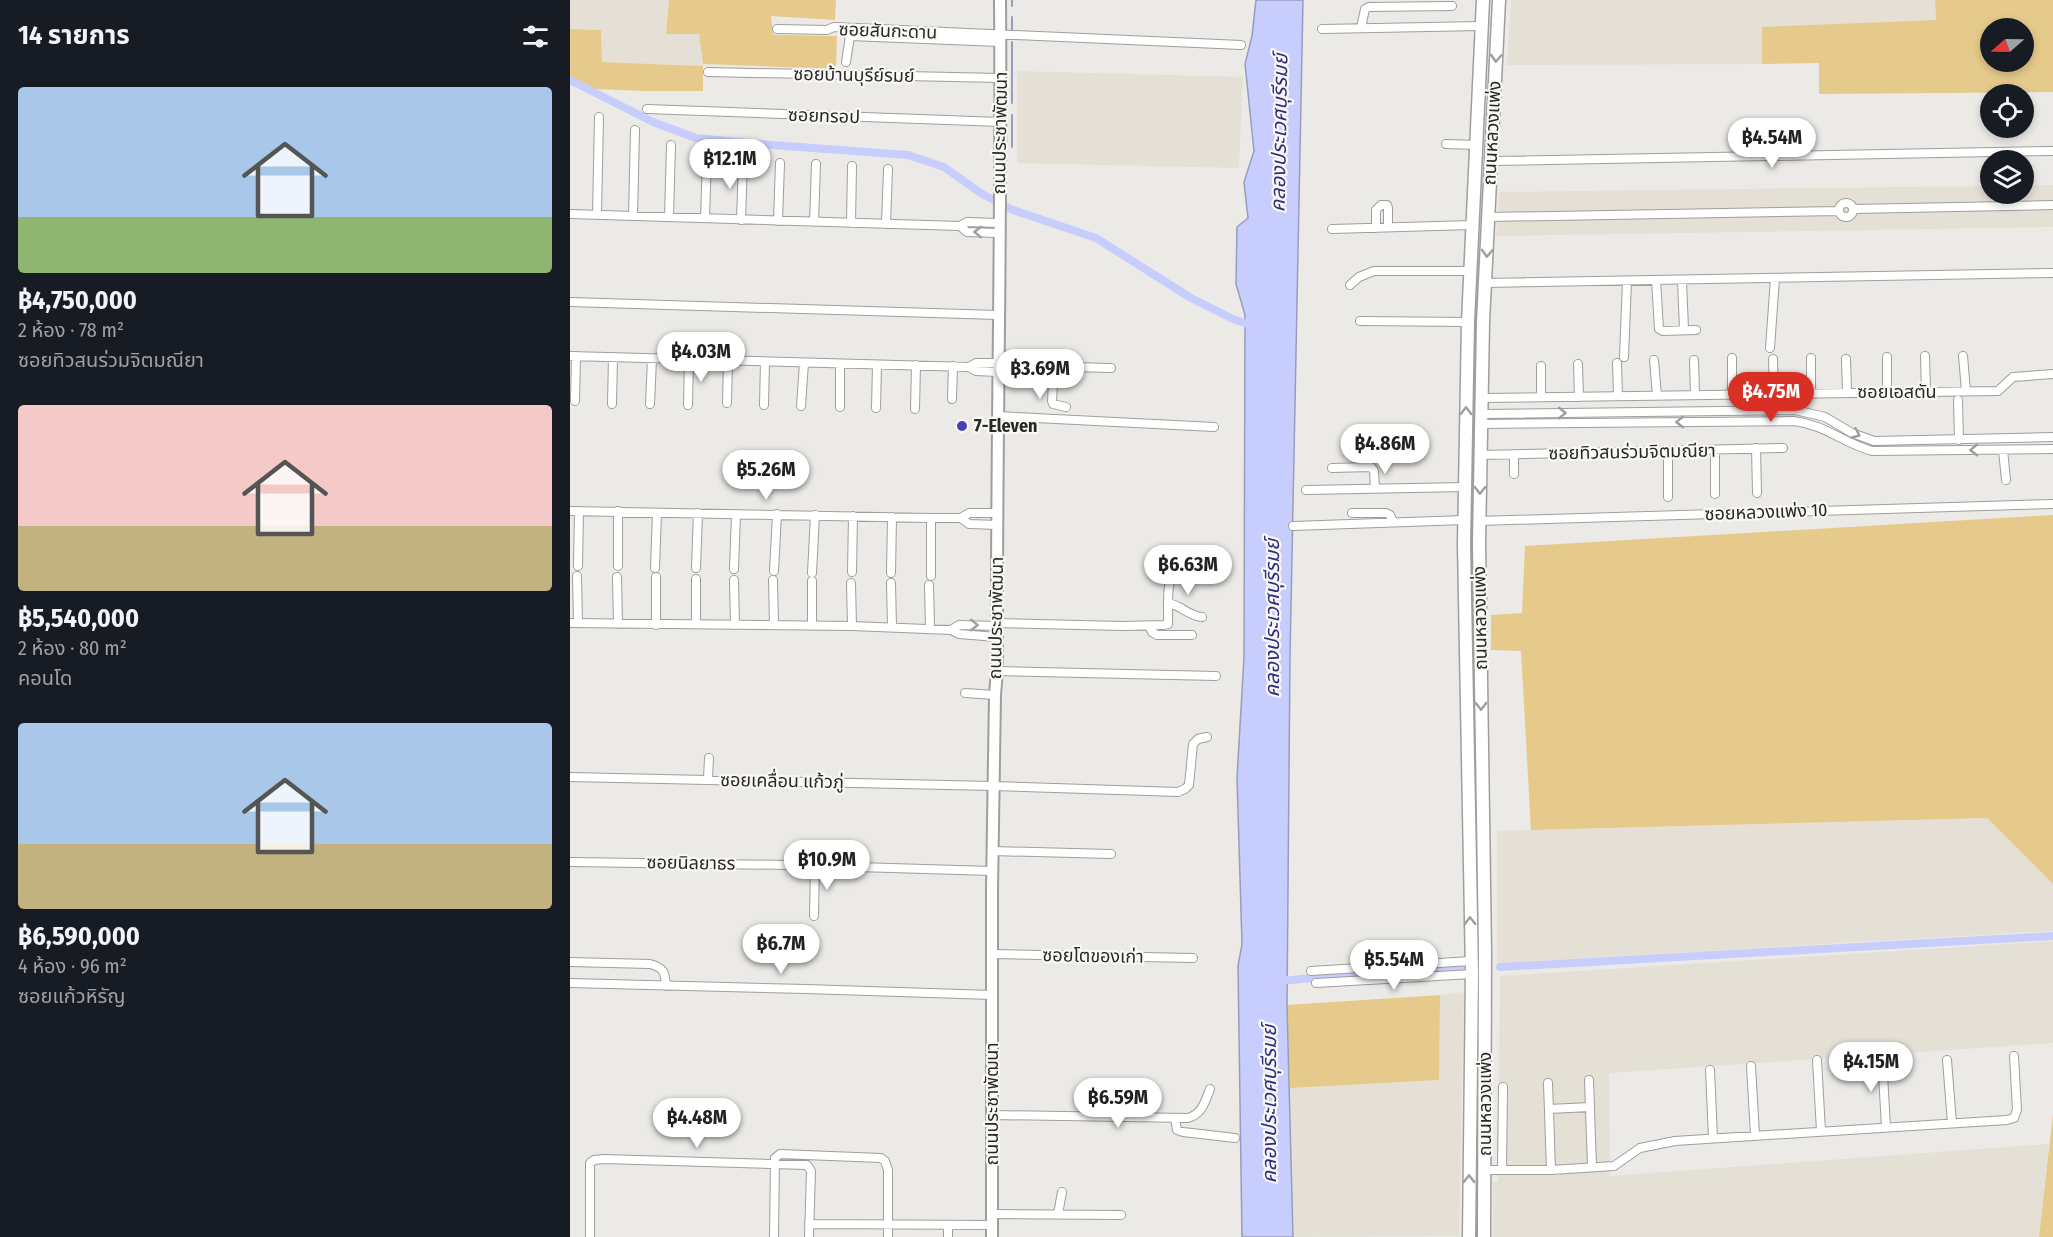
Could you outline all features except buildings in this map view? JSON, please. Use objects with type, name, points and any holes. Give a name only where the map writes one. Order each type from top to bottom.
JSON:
[{"type":"main road","name":"ถนนหลวงแพ่ง","points":[[1469,1237],[1472,961],[1464,519],[1468,322],[1483,0]]},
{"type":"main road","name":"ถนนหลวงแพ่ง","points":[[1484,1237],[1485,951],[1479,521],[1483,322],[1499,0]]},
{"type":"main road","points":[[1468,322],[1483,322]]},
{"type":"main road","points":[[1464,544],[1479,543]]},
{"type":"street","name":"ถนนประชาพัฒนา","points":[[992,1237],[992,851],[997,672],[1000,0]]},
{"type":"street","points":[[1361,28],[1365,9],[1369,7],[1452,6]]},
{"type":"street","points":[[1322,29],[1481,26]]},
{"type":"street","name":"ซอยสันกะดาน","points":[[777,29],[827,30],[834,27],[1000,39]]},
{"type":"street","points":[[846,62],[850,36],[1241,45]]},
{"type":"street","name":"ซอยบ้านบุรีย์รมย์","points":[[708,72],[1001,78]]},
{"type":"street","name":"ซอยทรอป","points":[[647,109],[1001,122]]},
{"type":"street","points":[[597,215],[599,117]]},
{"type":"street","points":[[633,216],[635,130]]},
{"type":"street","points":[[1446,144],[1476,144]]},
{"type":"street","points":[[669,217],[671,145]]},
{"type":"street","points":[[1491,161],[2053,152]]},
{"type":"street","points":[[705,218],[707,158]]},
{"type":"street","points":[[741,219],[743,161]]},
{"type":"street","points":[[778,221],[780,163]]},
{"type":"street","points":[[814,222],[816,164]]},
{"type":"street","points":[[851,223],[852,166]]},
{"type":"street","points":[[886,224],[888,168]]},
{"type":"street","points":[[1376,228],[1376,210],[1381,205],[1387,205],[1388,208],[1388,227]]},
{"type":"street","points":[[1488,217],[1839,210],[1840,215],[1846,218],[1851,216],[1853,210],[2053,205]]},
{"type":"street","points":[[570,214],[960,226],[967,222],[999,228]]},
{"type":"street","points":[[1332,229],[1472,225]]},
{"type":"street","points":[[1350,285],[1359,277],[1374,271],[1470,270]]},
{"type":"street","points":[[1485,283],[2053,273]]},
{"type":"street","points":[[1770,348],[1775,278]]},
{"type":"street","points":[[1656,280],[1659,329],[1663,331],[1696,330]]},
{"type":"street","points":[[1682,280],[1684,330]]},
{"type":"street","points":[[1618,396],[1627,281]]},
{"type":"street","points":[[570,302],[998,315]]},
{"type":"street","points":[[1360,321],[1468,322]]},
{"type":"street","points":[[575,400],[573,356],[969,367],[976,363],[997,367],[1111,368]]},
{"type":"street","points":[[1925,356],[1926,391]]},
{"type":"street","points":[[1964,356],[1966,391]]},
{"type":"street","points":[[612,404],[613,357]]},
{"type":"street","points":[[1887,357],[1887,392]]},
{"type":"street","points":[[1732,358],[1732,393]]},
{"type":"street","points":[[1811,358],[1811,392]]},
{"type":"street","points":[[1846,358],[1847,392]]},
{"type":"street","points":[[650,404],[652,359]]},
{"type":"street","points":[[1773,359],[1774,393]]},
{"type":"street","points":[[688,405],[689,360]]},
{"type":"street","points":[[1654,360],[1657,395]]},
{"type":"street","points":[[1694,360],[1695,394]]},
{"type":"street","points":[[727,404],[728,361]]},
{"type":"street","points":[[764,405],[765,362]]},
{"type":"street","points":[[801,406],[804,363]]},
{"type":"street","points":[[840,364],[840,407]]},
{"type":"street","points":[[876,408],[877,364]]},
{"type":"street","points":[[1578,364],[1579,397]]},
{"type":"street","points":[[915,409],[916,365]]},
{"type":"street","points":[[952,399],[953,366]]},
{"type":"street","points":[[1054,366],[1052,401],[1056,405],[1066,406]]},
{"type":"street","points":[[1541,366],[1541,398]]},
{"type":"street","name":"ซอยเอสตัน","points":[[1482,398],[1998,391],[2013,377],[2053,374]]},
{"type":"street","points":[[1958,400],[1959,440]]},
{"type":"street","points":[[1482,419],[1534,413],[1795,410],[1825,417],[1852,433],[1874,441],[2053,437]]},
{"type":"street","points":[[1534,413],[1535,424]]},
{"type":"street","points":[[998,417],[1214,427]]},
{"type":"street","points":[[1482,419],[1535,424],[1794,421],[1820,427],[1847,442],[1872,451],[2053,448]]},
{"type":"street","points":[[1756,448],[1757,493]]},
{"type":"street","name":"ซอยทิวสนร่วมจิตมณียา","points":[[1481,455],[1783,448]]},
{"type":"street","points":[[2004,450],[2006,480]]},
{"type":"street","points":[[1668,451],[1668,497]]},
{"type":"street","points":[[1715,451],[1715,495]]},
{"type":"street","points":[[1514,454],[1514,474]]},
{"type":"street","points":[[1332,468],[1371,468],[1374,471],[1375,488]]},
{"type":"street","points":[[1306,490],[1465,487]]},
{"type":"street","name":"ซอยหลวงแพ่ง 10","points":[[1479,521],[2053,504]]},
{"type":"street","points":[[570,511],[931,518],[961,518],[969,513],[997,513]]},
{"type":"street","points":[[578,566],[579,511]]},
{"type":"street","points":[[618,511],[618,566]]},
{"type":"street","points":[[656,568],[657,513]]},
{"type":"street","points":[[696,568],[698,513]]},
{"type":"street","points":[[1352,513],[1386,513],[1390,515],[1393,522]]},
{"type":"street","points":[[734,569],[736,514]]},
{"type":"street","points":[[774,571],[777,514]]},
{"type":"street","points":[[812,626],[815,515]]},
{"type":"street","points":[[852,572],[853,516]]},
{"type":"street","points":[[891,573],[892,517]]},
{"type":"street","points":[[930,628],[931,518]]},
{"type":"street","points":[[961,518],[969,524],[998,525]]},
{"type":"street","points":[[1293,526],[1464,519]]},
{"type":"street","points":[[577,576],[574,623],[852,626],[951,630],[959,625],[997,628],[1149,626],[1168,624],[1169,586],[1175,571],[1185,563],[1198,563]]},
{"type":"street","points":[[617,577],[618,624]]},
{"type":"street","points":[[656,578],[656,625]]},
{"type":"street","points":[[696,579],[696,624]]},
{"type":"street","points":[[734,580],[735,625]]},
{"type":"street","points":[[773,580],[774,625]]},
{"type":"street","points":[[851,583],[852,626]]},
{"type":"street","points":[[891,583],[892,627]]},
{"type":"street","points":[[1168,603],[1180,606],[1194,616],[1202,617]]},
{"type":"street","points":[[1149,626],[1157,635],[1192,635]]},
{"type":"street","points":[[997,672],[1216,676]]},
{"type":"street","points":[[965,693],[995,695]]},
{"type":"street","name":"ซอยเคลื่อน แก้วภู่","points":[[570,777],[1178,792],[1189,785],[1193,744],[1198,739],[1207,737]]},
{"type":"street","points":[[708,779],[709,758]]},
{"type":"street","points":[[992,851],[1111,854]]},
{"type":"street","name":"ซอยนิลยาธร","points":[[570,862],[815,865],[992,871]]},
{"type":"street","points":[[814,916],[815,865]]},
{"type":"street","name":"ซอยโตของเก่า","points":[[993,954],[1193,958]]},
{"type":"street","points":[[1311,971],[1472,961]]},
{"type":"street","points":[[570,962],[650,964],[662,969],[665,973],[666,986]]},
{"type":"street","points":[[1316,983],[1472,974]]},
{"type":"street","points":[[570,983],[992,995]]},
{"type":"street","points":[[1485,1170],[1551,1170],[1617,1165],[1635,1150],[1675,1141],[2007,1120],[2014,1118],[2017,1110],[2014,1056]]},
{"type":"street","points":[[1882,1057],[1886,1127]]},
{"type":"street","points":[[1817,1060],[1821,1131]]},
{"type":"street","points":[[1947,1060],[1952,1123]]},
{"type":"street","points":[[1751,1066],[1755,1135]]},
{"type":"street","points":[[1710,1070],[1713,1138]]},
{"type":"street","points":[[1589,1080],[1592,1167]]},
{"type":"street","points":[[1548,1083],[1551,1170]]},
{"type":"street","points":[[1502,1170],[1503,1087]]},
{"type":"street","points":[[993,1115],[1188,1118],[1196,1115],[1203,1106],[1210,1089]]},
{"type":"street","points":[[1549,1109],[1590,1107]]},
{"type":"street","points":[[1175,1119],[1177,1130],[1183,1132],[1235,1138]]},
{"type":"street","points":[[774,1237],[775,1163],[776,1156],[780,1154],[881,1158],[885,1161],[888,1170],[888,1237]]},
{"type":"street","points":[[590,1237],[589,1168],[590,1163],[594,1160],[807,1165],[810,1168],[809,1237]]},
{"type":"street","points":[[1058,1214],[1062,1192]]},
{"type":"street","points":[[809,1224],[948,1224],[1058,1214],[1121,1215]]},
{"type":"street","points":[[948,1224],[948,1237]]},
{"type":"shaded area","points":[[570,0],[669,0],[666,33],[699,34],[703,66],[602,62],[601,30],[570,29]]},
{"type":"shaded area","points":[[669,0],[836,0],[835,20],[771,16],[773,35],[837,36],[836,69],[703,64],[699,34],[666,34]]},
{"type":"shaded area","points":[[1511,0],[1935,0],[1936,20],[1763,27],[1762,64],[1507,65]]},
{"type":"shaded area","points":[[1935,0],[2053,0],[2053,92],[2034,92],[2034,84],[1980,84],[1980,93],[1819,94],[1819,63],[1762,64],[1762,27],[1936,20]]},
{"type":"shaded area","points":[[570,29],[601,30],[602,62],[703,66],[703,91],[594,89],[570,76]]},
{"type":"shaded area","points":[[1017,71],[1243,77],[1239,168],[1017,163]]},
{"type":"shaded area","points":[[2034,185],[2053,185],[2053,227],[1496,236],[1499,192],[1980,186],[1980,204],[2034,204]]},
{"type":"shaded area","points":[[2053,515],[2053,884],[1987,818],[1531,830],[1521,651],[1491,650],[1491,615],[1522,613],[1525,546]]},
{"type":"shaded area","points":[[1987,818],[2053,884],[2053,931],[1497,963],[1497,831]]},
{"type":"shaded area","points":[[2053,941],[2053,1043],[1609,1073],[1610,1176],[2049,1144],[2039,1237],[1493,1237],[1493,1182],[1498,1182],[1500,976]]},
{"type":"shaded area","points":[[1464,992],[1459,1236],[1293,1237],[1290,1088],[1438,1080],[1440,995]]},
{"type":"shaded area","points":[[1440,995],[1439,1080],[1290,1088],[1287,1005]]},
{"type":"shaded area","points":[[2053,1113],[2053,1237],[2039,1237]]},
{"type":"water","name":"คลองประเวศบุรีรมย์","points":[[1256,0],[1303,0],[1290,657],[1287,1005],[1293,1237],[1242,1237],[1238,966],[1242,944],[1237,778],[1244,657],[1245,315],[1236,284],[1237,227],[1248,218],[1244,182],[1254,151],[1245,64],[1252,36]]},
{"type":"waterway","points":[[1012,0],[1012,6]]},
{"type":"waterway","points":[[1012,17],[1012,30]]},
{"type":"waterway","points":[[1012,42],[1012,103]]},
{"type":"waterway","points":[[570,80],[653,122],[696,138],[908,155],[944,167],[982,194],[1013,210],[1096,238],[1191,298],[1233,319],[1253,326]]},
{"type":"waterway","points":[[1012,115],[1012,147]]},
{"type":"waterway","points":[[1500,967],[2053,936]]},
{"type":"waterway","points":[[1279,981],[1460,969]]},
{"type":"place","name":"7-Eleven","points":[[962,426]]}]
